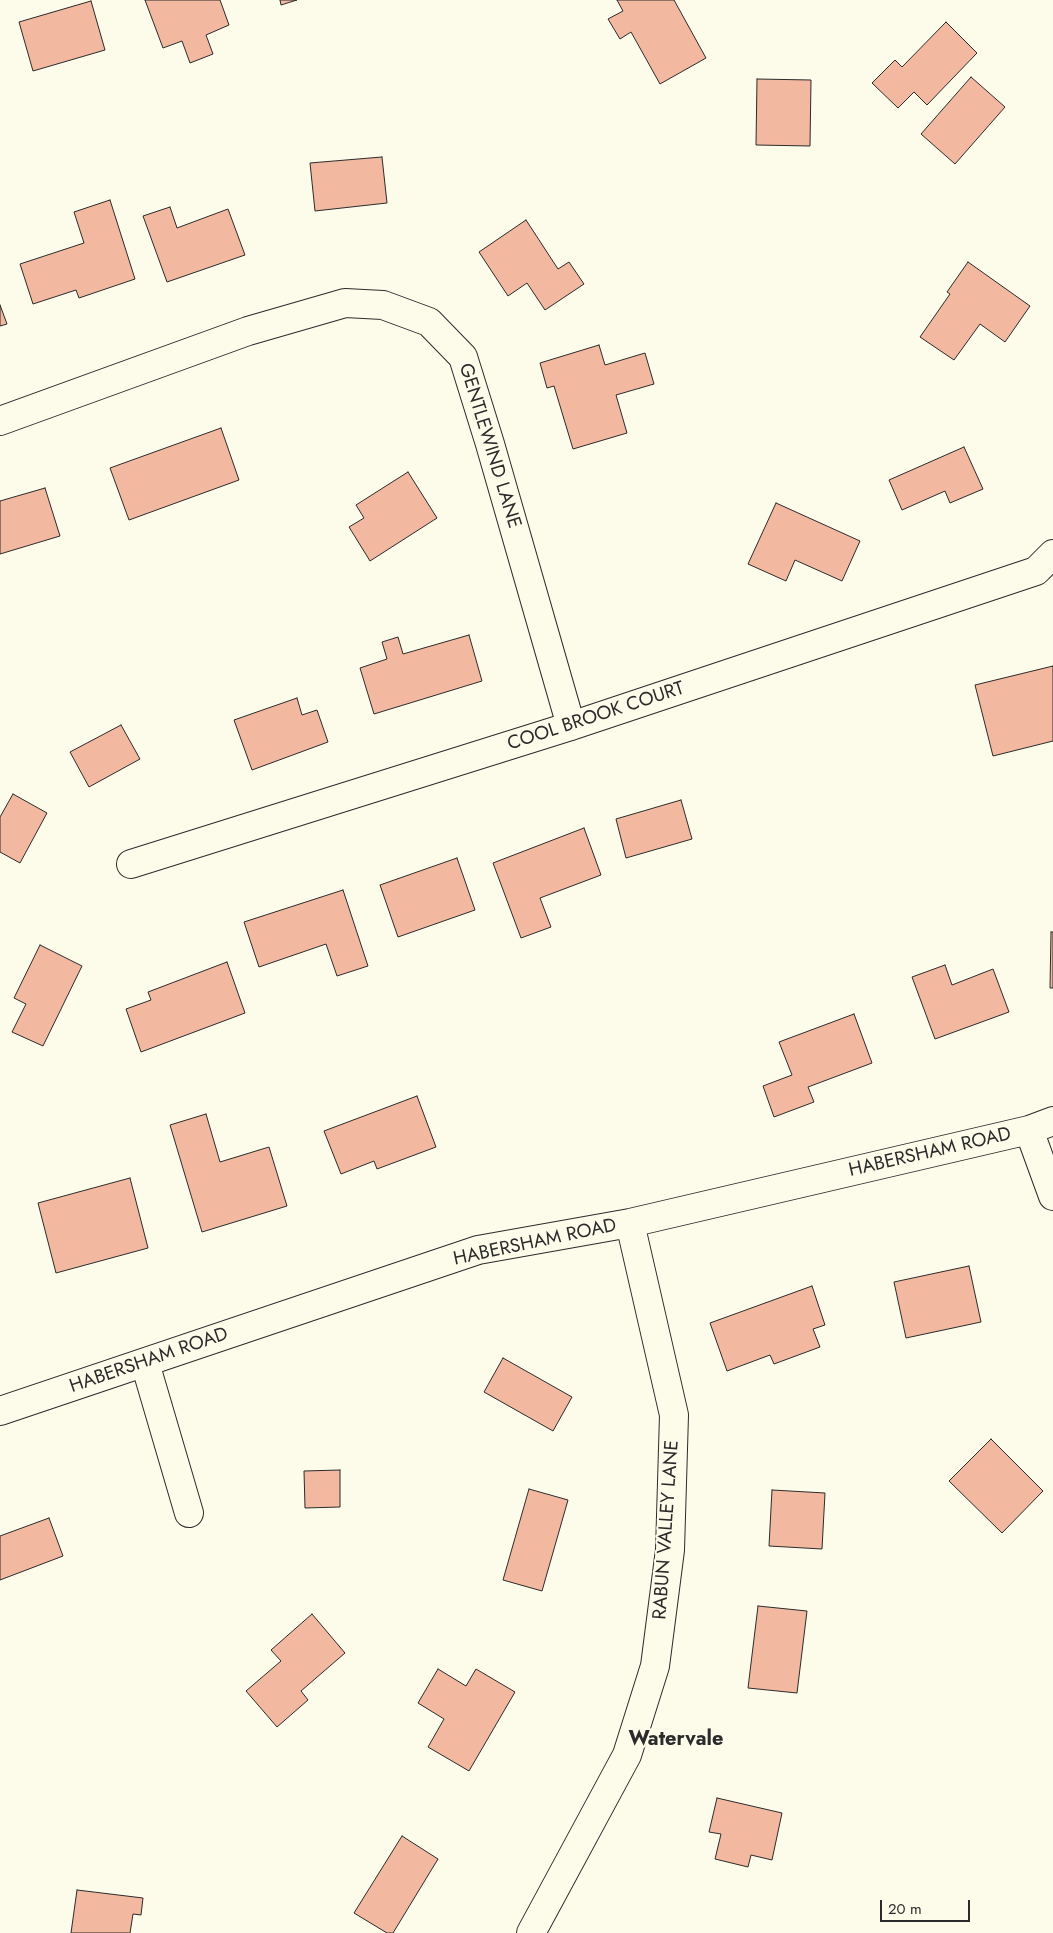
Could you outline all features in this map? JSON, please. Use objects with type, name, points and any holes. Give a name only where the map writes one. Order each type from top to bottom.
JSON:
[{"type":"street","name":"GENTLEWIND LANE","points":[[0,420],[248,331],[344,303],[384,305],[429,322],[463,357],[571,726]]},
{"type":"street","name":"COOL BROOK COURT","points":[[131,864],[571,726],[1036,571],[1053,554]]},
{"type":"street","points":[[1041,1126],[1053,1196]]},
{"type":"street","name":"HABERSHAM ROAD","points":[[0,1412],[478,1250],[630,1223],[1041,1126]]},
{"type":"street","name":"RABUN VALLEY LANE","points":[[531,1933],[627,1755],[655,1666],[670,1550],[674,1415],[630,1223]]},
{"type":"street","points":[[145,1363],[188,1512]]},
{"type":"building","points":[[145,0],[220,0],[229,25],[206,35],[213,54],[190,63],[182,41],[163,48]]},
{"type":"building","points":[[280,0],[297,0],[281,5]]},
{"type":"building","points":[[617,0],[674,0],[706,58],[660,84],[631,32],[620,39],[608,19],[623,11]]},
{"type":"building","points":[[91,1],[105,50],[33,71],[19,22]]},
{"type":"building","points":[[946,22],[977,53],[927,105],[914,92],[898,108],[872,83],[895,60],[902,67]]},
{"type":"building","points":[[971,77],[1005,107],[955,164],[921,134]]},
{"type":"building","points":[[757,79],[811,80],[810,146],[756,145]]},
{"type":"building","points":[[382,157],[387,203],[315,211],[310,163]]},
{"type":"building","points":[[110,200],[135,279],[79,298],[76,290],[33,304],[20,264],[84,243],[74,212]]},
{"type":"building","points":[[170,207],[177,228],[228,209],[245,255],[167,282],[143,216]]},
{"type":"building","points":[[526,220],[558,269],[569,262],[584,284],[545,310],[527,283],[508,296],[479,252]]},
{"type":"building","points":[[968,262],[1030,306],[1005,342],[980,324],[954,360],[920,337],[950,294],[947,292]]},
{"type":"building","points":[[0,305],[7,324],[0,326]]},
{"type":"building","points":[[599,345],[605,365],[645,353],[654,384],[616,395],[627,433],[573,449],[554,386],[547,388],[540,363]]},
{"type":"building","points":[[221,428],[239,480],[129,520],[110,468]]},
{"type":"building","points":[[964,447],[983,489],[950,503],[945,491],[902,510],[889,480]]},
{"type":"building","points":[[408,472],[437,518],[370,561],[349,527],[364,518],[356,505]]},
{"type":"building","points":[[45,488],[60,536],[0,554],[0,501]]},
{"type":"building","points":[[776,503],[860,541],[842,581],[795,560],[786,581],[748,564]]},
{"type":"building","points":[[469,635],[482,681],[374,714],[360,668],[387,659],[382,642],[398,637],[403,654]]},
{"type":"building","points":[[1053,666],[1053,741],[993,756],[975,685]]},
{"type":"building","points":[[297,698],[302,715],[317,710],[328,742],[252,770],[234,720]]},
{"type":"building","points":[[121,725],[140,759],[89,787],[70,752]]},
{"type":"building","points":[[13,794],[47,813],[20,863],[0,852],[0,817]]},
{"type":"building","points":[[681,800],[692,839],[626,858],[616,819]]},
{"type":"building","points":[[584,828],[601,875],[540,898],[551,927],[521,938],[493,863]]},
{"type":"building","points":[[457,858],[475,910],[398,937],[380,885]]},
{"type":"building","points":[[343,890],[368,966],[337,976],[326,944],[259,967],[244,922]]},
{"type":"building","points":[[1051,932],[1053,932],[1053,988],[1050,988]]},
{"type":"building","points":[[40,945],[82,966],[43,1046],[12,1032],[26,1004],[14,998]]},
{"type":"building","points":[[227,962],[245,1013],[141,1052],[126,1009],[151,1000],[148,992]]},
{"type":"building","points":[[945,965],[952,985],[993,969],[1009,1012],[935,1039],[912,977]]},
{"type":"building","points":[[854,1014],[872,1063],[808,1087],[814,1102],[774,1117],[763,1086],[792,1075],[779,1042]]},
{"type":"building","points":[[417,1096],[436,1147],[377,1169],[374,1161],[341,1174],[324,1131]]},
{"type":"building","points":[[206,1114],[220,1162],[269,1147],[287,1206],[202,1232],[170,1125]]},
{"type":"building","points":[[130,1178],[148,1248],[56,1273],[38,1203]]},
{"type":"building","points":[[969,1266],[981,1322],[906,1338],[894,1282]]},
{"type":"building","points":[[812,1286],[825,1325],[813,1329],[820,1347],[774,1364],[770,1355],[727,1371],[710,1323]]},
{"type":"building","points":[[503,1358],[572,1397],[553,1431],[484,1392]]},
{"type":"building","points":[[991,1439],[1043,1491],[1002,1533],[949,1481]]},
{"type":"building","points":[[340,1470],[340,1507],[305,1508],[304,1471]]},
{"type":"building","points":[[529,1489],[568,1500],[542,1591],[503,1580]]},
{"type":"building","points":[[772,1490],[825,1493],[822,1549],[769,1546]]},
{"type":"building","points":[[49,1518],[63,1556],[0,1580],[0,1536]]},
{"type":"building","points":[[758,1606],[807,1611],[797,1693],[748,1688]]},
{"type":"building","points":[[312,1614],[345,1653],[301,1691],[308,1700],[277,1727],[246,1691],[281,1661],[271,1650]]},
{"type":"building","points":[[438,1669],[466,1686],[476,1669],[515,1692],[469,1771],[428,1747],[444,1719],[418,1703]]},
{"type":"building","points":[[717,1798],[782,1813],[772,1860],[751,1855],[748,1867],[715,1859],[721,1834],[709,1832]]},
{"type":"building","points":[[402,1836],[438,1859],[393,1933],[387,1933],[354,1913]]},
{"type":"building","points":[[77,1890],[143,1898],[141,1915],[133,1914],[130,1933],[71,1933]]},
{"type":"district","name":"Watervale","points":[[676,1740]]}]
